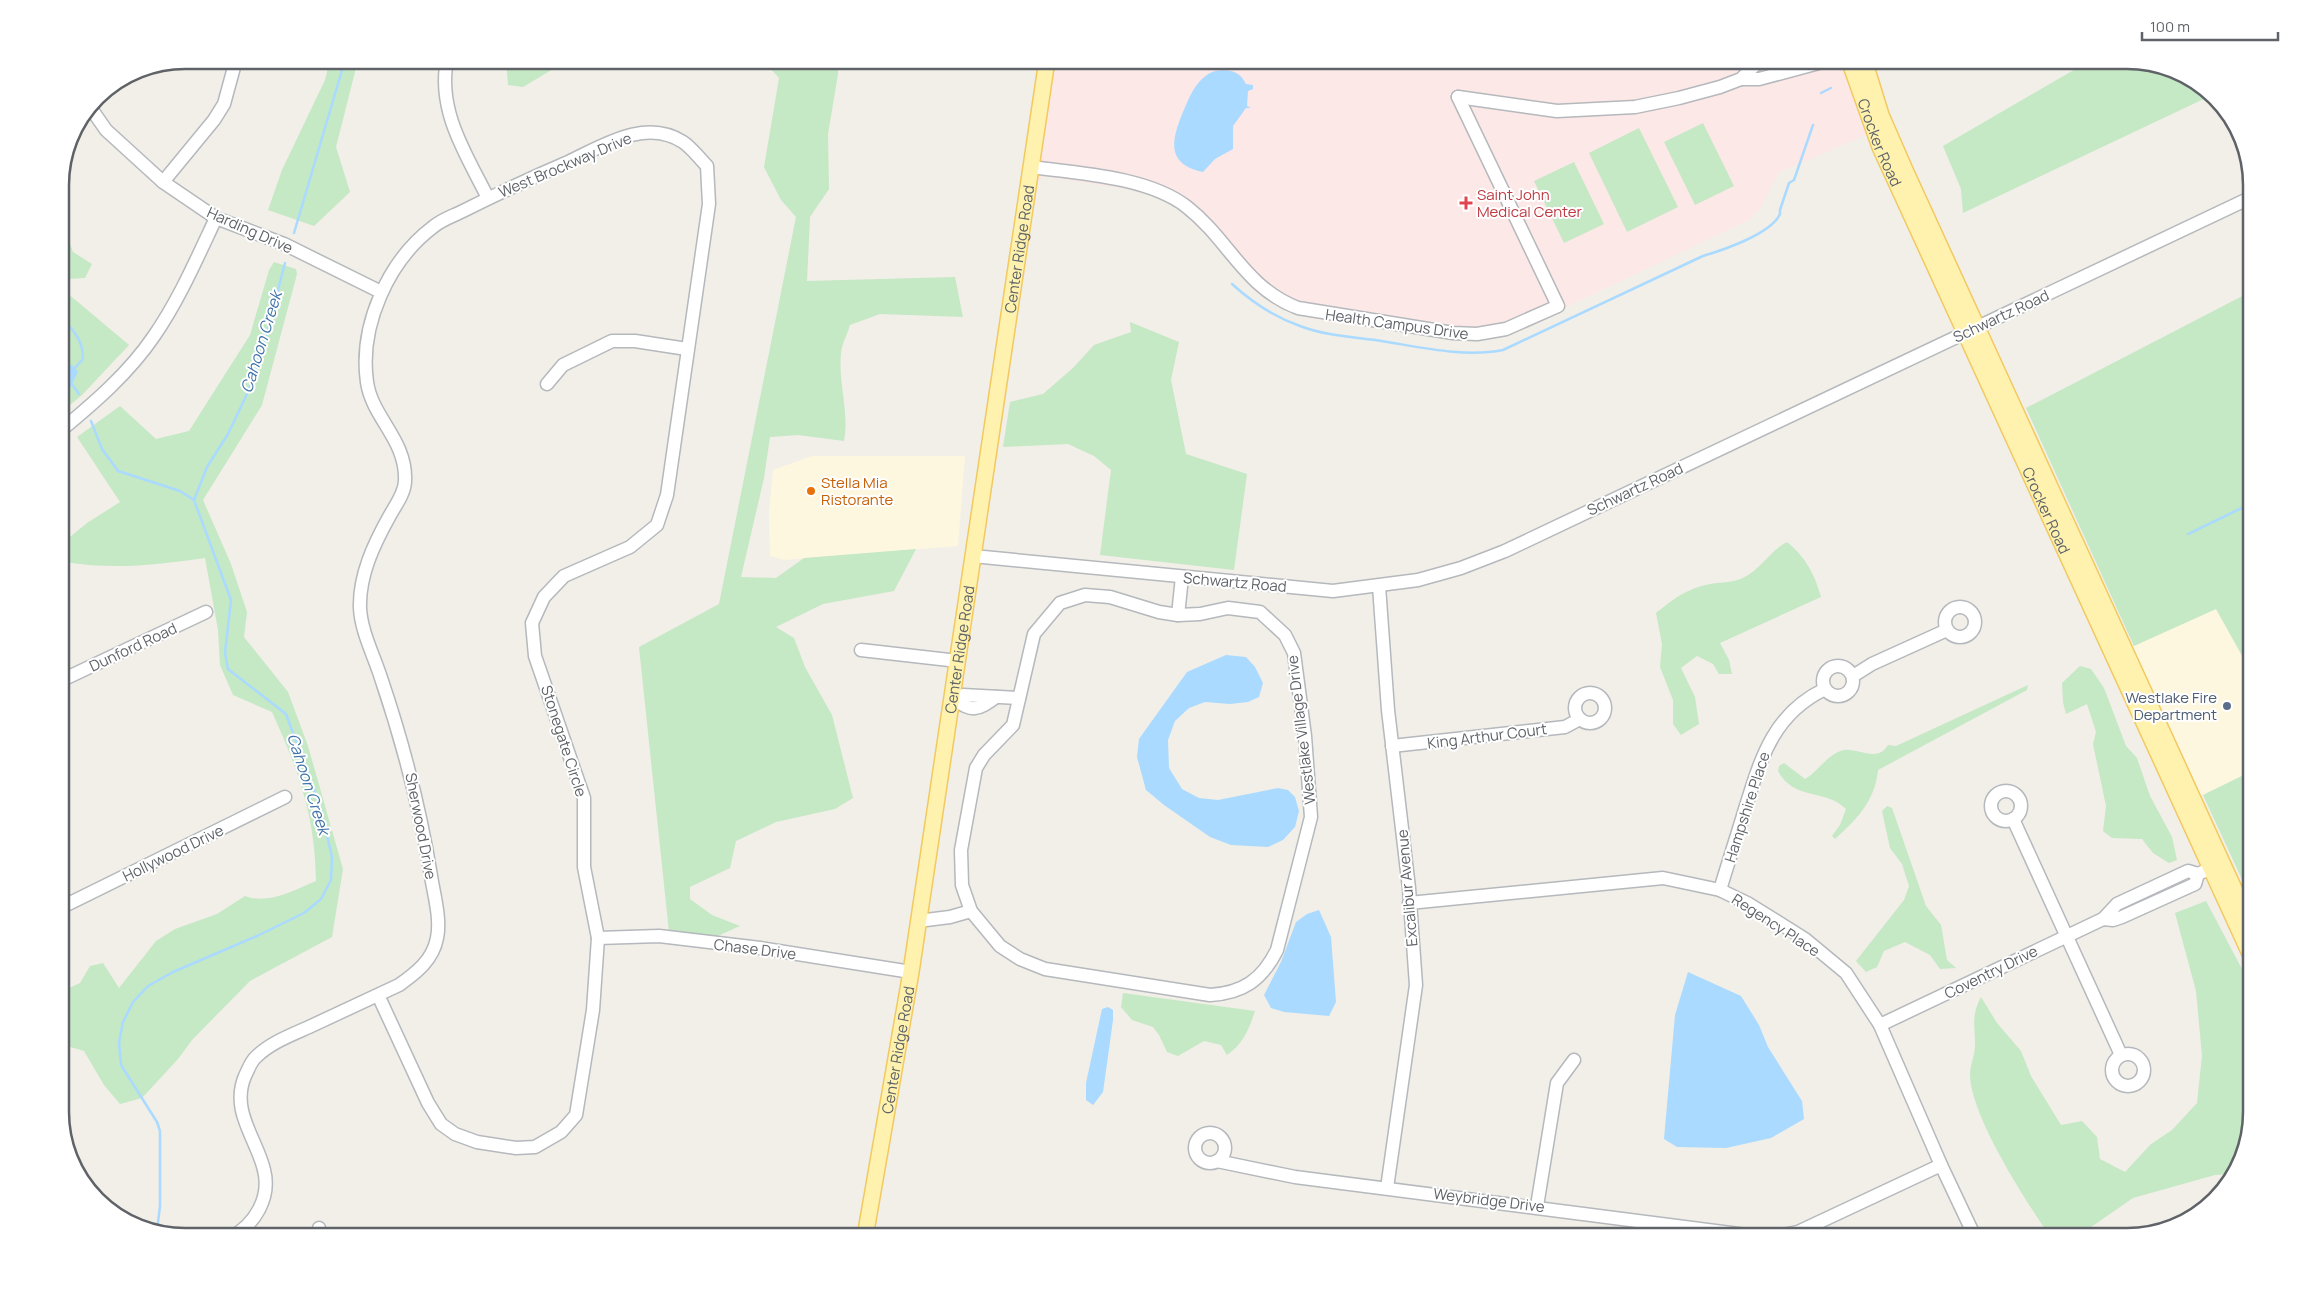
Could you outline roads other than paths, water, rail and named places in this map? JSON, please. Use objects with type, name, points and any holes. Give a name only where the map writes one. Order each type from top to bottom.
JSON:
[{"type":"main road","name":"Center Ridge Road","points":[[867,1228],[910,972],[953,699],[1046,69]]},
{"type":"main road","name":"Crocker Road","points":[[1852,69],[1875,136],[1971,331]]},
{"type":"main road","name":"Crocker Road","points":[[1867,69],[1892,143],[1971,331],[2243,939]]},
{"type":"main road","name":"Crocker Road","points":[[2210,868],[2243,915]]},
{"type":"street","points":[[163,182],[214,120],[224,104],[234,69]]},
{"type":"street","points":[[447,69],[446,92],[450,120],[488,198]]},
{"type":"street","name":"Health Campus Drive","points":[[1741,79],[1751,69]]},
{"type":"street","name":"Health Campus Drive","points":[[1031,167],[1141,184],[1170,195],[1206,224],[1260,288],[1291,305],[1314,312],[1453,333],[1486,334],[1506,329],[1558,306],[1458,97],[1538,110],[1599,110],[1680,98],[1741,79],[1759,79],[1796,69]]},
{"type":"street","name":"Harding Drive","points":[[94,113],[106,130],[163,182],[216,218],[284,244],[381,292]]},
{"type":"street","name":"West Brockway Drive","points":[[372,316],[381,292],[404,256],[433,226],[488,198],[628,134],[659,132],[682,142],[708,166],[709,204],[688,349]]},
{"type":"street","name":"Schwartz Road","points":[[973,556],[1332,591],[1380,586],[1443,573],[1504,551],[2243,201]]},
{"type":"street","points":[[69,424],[103,396],[154,337],[178,295],[216,218]]},
{"type":"street","name":"Sherwood Drive","points":[[246,1228],[256,1216],[265,1190],[264,1168],[247,1130],[240,1097],[243,1081],[255,1057],[274,1043],[378,995],[416,974],[428,960],[438,937],[438,923],[426,843],[414,784],[404,745],[360,609],[364,577],[373,546],[405,485],[404,460],[400,449],[370,395],[366,382],[367,348],[372,316]]},
{"type":"street","points":[[547,384],[563,366],[612,341],[635,341],[688,349]]},
{"type":"street","name":"Stonegate Circle","points":[[378,995],[440,1124],[456,1134],[477,1142],[516,1148],[535,1146],[561,1132],[576,1115],[593,1010],[598,938],[584,867],[584,798],[535,656],[532,624],[544,597],[564,576],[630,547],[657,525],[667,495],[688,349]]},
{"type":"street","points":[[1178,615],[1182,577]]},
{"type":"street","name":"Excalibur Avenue","points":[[1380,586],[1392,746],[1409,888],[1416,985],[1387,1188]]},
{"type":"street","name":"Westlake Village Drive","points":[[1093,594],[1110,596],[1159,612],[1178,615],[1200,614],[1228,608],[1260,612],[1285,635],[1294,653],[1305,736],[1311,817],[1277,950],[1268,969],[1250,984],[1229,994],[1210,995],[1045,969],[1020,959],[1000,946],[971,911],[962,885],[961,850],[976,768],[984,755],[1013,725],[1019,698],[1034,634],[1060,603],[1093,594]]},
{"type":"street","name":"Dunford Road","points":[[69,677],[206,612]]},
{"type":"street","points":[[1853,676],[1842,666],[1832,667],[1824,674],[1825,689],[1833,696],[1843,696],[1851,690],[1853,676],[1872,664],[1947,630]]},
{"type":"street","points":[[861,650],[958,661]]},
{"type":"street","name":"Hampshire Place","points":[[1720,890],[1767,745],[1782,722],[1799,704],[1825,689]]},
{"type":"street","points":[[953,699],[963,695],[1019,698]]},
{"type":"street","name":"King Arthur Court","points":[[1392,746],[1565,727],[1580,719]]},
{"type":"street","name":"Hollywood Drive","points":[[69,904],[285,797]]},
{"type":"street","points":[[2013,819],[2121,1055]]},
{"type":"street","name":"Coventry Drive","points":[[1880,1025],[2102,919],[2113,907],[2126,900],[2188,871],[2210,868]]},
{"type":"street","name":"Regency Place","points":[[1409,903],[1663,878],[1720,890],[1749,904],[1805,939],[1846,973],[1880,1025],[1971,1228]]},
{"type":"street","points":[[918,921],[950,917],[971,911]]},
{"type":"street","name":"Chase Drive","points":[[598,938],[659,936],[760,948],[910,972]]},
{"type":"street","points":[[1537,1206],[1557,1083],[1574,1060]]},
{"type":"street","name":"Weybridge Drive","points":[[1217,1161],[1295,1177],[1537,1206],[1697,1228]]},
{"type":"street","points":[[1807,1228],[1941,1165]]},
{"type":"water","points":[[1225,70],[1234,72],[1241,76],[1246,84],[1253,85],[1253,89],[1248,91],[1247,106],[1251,108],[1246,108],[1233,126],[1233,149],[1215,159],[1203,172],[1182,163],[1177,157],[1174,141],[1179,122],[1191,94],[1203,78],[1215,71]]},
{"type":"water","points":[[69,364],[72,365],[78,372],[70,388]]},
{"type":"water","points":[[1226,655],[1246,657],[1255,667],[1263,683],[1259,697],[1248,702],[1230,704],[1205,702],[1189,708],[1175,721],[1168,740],[1169,768],[1182,789],[1199,798],[1218,800],[1278,788],[1288,790],[1295,797],[1299,811],[1295,827],[1283,840],[1268,847],[1231,845],[1210,837],[1146,790],[1137,757],[1139,739],[1187,672]]},
{"type":"water","points":[[1319,910],[1331,937],[1336,1002],[1329,1016],[1284,1012],[1271,1008],[1264,995],[1281,962],[1296,922],[1307,914]]},
{"type":"water","points":[[1688,972],[1741,996],[1759,1025],[1768,1047],[1802,1101],[1804,1119],[1771,1138],[1726,1148],[1677,1147],[1664,1139],[1675,1015]]},
{"type":"water","points":[[1108,1007],[1113,1010],[1113,1020],[1103,1092],[1093,1105],[1086,1100],[1086,1083],[1102,1009]]},
{"type":"waterway","name":"Cahoon Creek","points":[[294,233],[342,69]]},
{"type":"waterway","points":[[1821,93],[1831,88]]},
{"type":"waterway","points":[[1232,284],[1273,314],[1318,332],[1455,352],[1471,353],[1503,350],[1703,256],[1746,240],[1767,228],[1780,214],[1789,183],[1794,180],[1813,125]]},
{"type":"waterway","name":"Cahoon Creek","points":[[158,1225],[160,1206],[160,1131],[157,1122],[121,1065],[119,1042],[123,1022],[133,1002],[148,986],[173,972],[257,936],[304,913],[321,899],[331,880],[332,857],[320,806],[286,714],[228,669],[225,653],[231,600],[194,500],[207,467],[228,434],[248,392],[263,347],[285,263]]},
{"type":"waterway","points":[[69,326],[80,341],[83,353],[83,359],[73,370]]},
{"type":"waterway","points":[[71,383],[79,394]]},
{"type":"waterway","points":[[91,421],[102,449],[118,471],[180,491],[194,500]]},
{"type":"waterway","points":[[2188,534],[2243,507]]},
{"type":"place","name":"Saint John Medical Center","points":[[1466,203]]},
{"type":"place","name":"Stella Mia Ristorante","points":[[811,491]]},
{"type":"place","name":"Westlake Fire Department","points":[[2227,706]]}]
